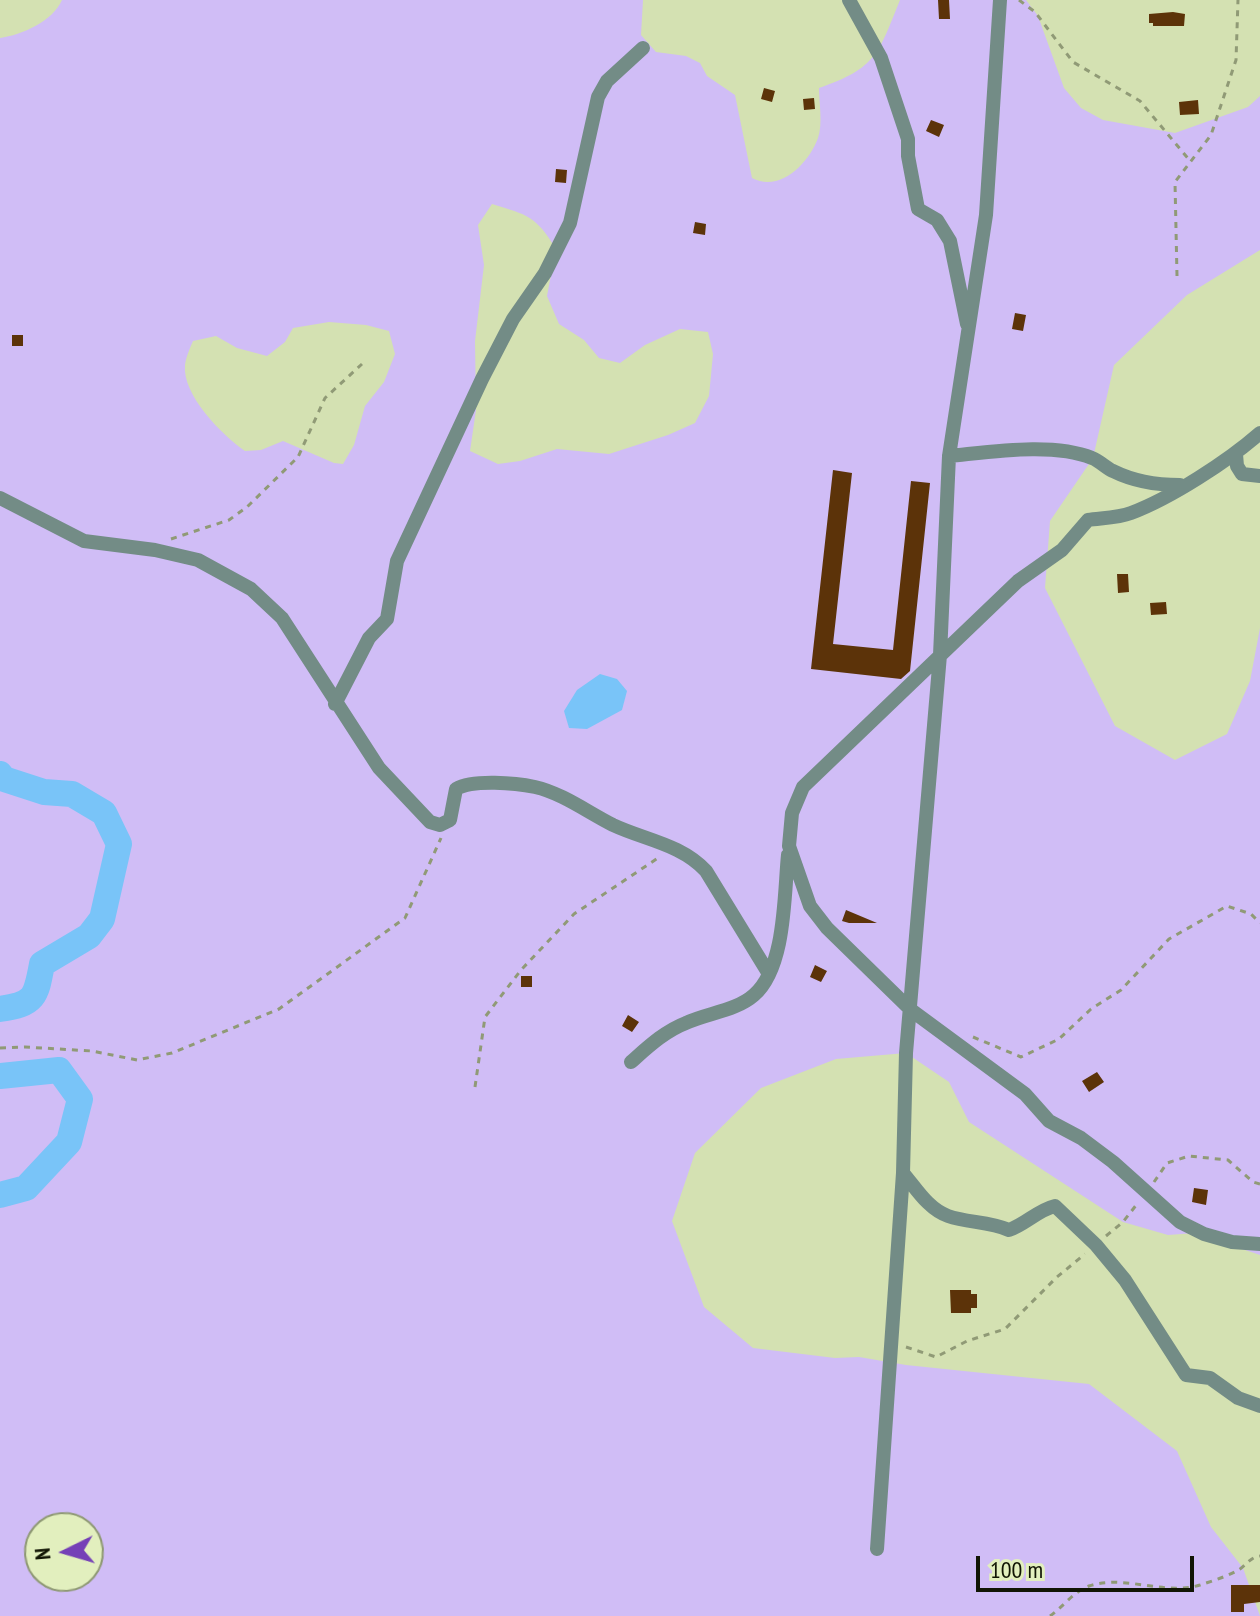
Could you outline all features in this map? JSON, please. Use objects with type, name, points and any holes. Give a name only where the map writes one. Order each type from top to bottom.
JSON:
[{"type":"street","points":[[849,0],[881,58],[908,139],[908,156],[918,209],[937,220],[950,241],[968,332]]},
{"type":"street","points":[[877,1549],[903,1173],[906,1053],[940,655],[949,456],[986,215],[1000,0]]},
{"type":"street","points":[[335,704],[369,638],[387,619],[397,561],[482,379],[513,319],[545,273],[570,223],[598,97],[607,81],[643,48]]},
{"type":"street","points":[[631,1062],[656,1040],[684,1023],[730,1008],[754,995],[769,974],[783,917],[792,813],[803,787],[1018,581],[1062,550],[1088,520],[1130,514],[1236,454],[1260,433]]},
{"type":"street","points":[[949,456],[1008,448],[1061,450],[1093,458],[1114,472],[1153,485],[1185,485]]},
{"type":"street","points":[[1236,454],[1237,466],[1242,474],[1260,476]]},
{"type":"street","points":[[0,498],[84,541],[155,550],[198,560],[251,589],[282,618],[379,768],[430,822],[440,825],[450,820],[456,789],[463,785],[507,784],[538,788],[617,827],[674,848],[696,860],[706,871],[769,974]]},
{"type":"street","points":[[789,846],[810,906],[827,928],[911,1010],[1025,1094],[1049,1121],[1081,1138],[1113,1162],[1180,1222],[1204,1234],[1232,1242],[1260,1244]]},
{"type":"street","points":[[903,1173],[929,1204],[948,1215],[990,1222],[1009,1230],[1023,1225],[1045,1208],[1055,1206],[1096,1245],[1125,1280],[1186,1375],[1210,1378],[1238,1398],[1260,1406]]},
{"type":"path","points":[[1019,0],[1035,12],[1073,62],[1140,101],[1191,162]]},
{"type":"path","points":[[1177,276],[1175,182],[1211,135],[1236,60],[1239,1]]},
{"type":"path","points":[[155,550],[169,539],[229,520],[247,507],[298,457],[325,398],[362,364]]},
{"type":"path","points":[[0,1048],[92,1051],[137,1060],[172,1053],[279,1009],[405,918],[450,820]]},
{"type":"path","points":[[475,1087],[485,1017],[521,970],[574,914],[674,848]]},
{"type":"path","points":[[966,1034],[1021,1057],[1059,1039],[1091,1009],[1121,990],[1169,939],[1227,906],[1251,914],[1260,923]]},
{"type":"path","points":[[891,1342],[936,1357],[967,1341],[1005,1329],[1057,1277],[1123,1222],[1167,1163],[1189,1156],[1228,1160],[1253,1182],[1260,1184]]},
{"type":"path","points":[[1050,1616],[1089,1586],[1119,1582],[1177,1588],[1197,1586],[1238,1570],[1260,1556]]},
{"type":"shaded area","points":[[62,0],[643,0],[641,35],[656,52],[686,56],[700,63],[707,76],[735,95],[752,178],[763,182],[783,179],[808,157],[818,138],[821,120],[819,88],[853,73],[873,57],[900,0],[1026,0],[1038,16],[1064,88],[1081,108],[1103,120],[1175,133],[1248,107],[1260,96],[1260,250],[1187,295],[1114,365],[1093,458],[1050,521],[1045,588],[1115,726],[1175,760],[1227,734],[1250,681],[1260,628],[1260,1255],[1195,1233],[1168,1235],[1123,1222],[969,1122],[949,1082],[906,1053],[836,1059],[761,1088],[695,1153],[672,1221],[704,1307],[753,1348],[1089,1384],[1177,1451],[1211,1527],[1243,1568],[1260,1616],[0,1616],[0,38],[36,26],[52,14]],"holes":[[[492,204],[536,223],[556,249],[547,296],[559,324],[584,340],[599,358],[620,363],[645,345],[680,329],[708,332],[713,354],[709,396],[695,423],[609,454],[557,449],[520,461],[498,464],[470,451],[476,410],[475,341],[484,265],[478,225]],[[329,322],[366,325],[389,331],[395,354],[384,382],[365,406],[354,445],[343,464],[283,441],[261,450],[245,451],[215,425],[190,389],[185,365],[193,341],[216,336],[237,348],[267,356],[285,342],[293,328]]]},
{"type":"water","points":[[600,674],[617,679],[627,691],[622,710],[587,729],[569,728],[564,711],[577,690]]},
{"type":"building","points":[[938,0],[949,0],[950,19],[939,19]]},
{"type":"building","points":[[1149,14],[1185,14],[1184,26],[1153,26],[1149,23]]},
{"type":"building","points":[[764,88],[775,91],[772,102],[761,99]]},
{"type":"building","points":[[814,98],[815,109],[804,110],[803,99]]},
{"type":"building","points":[[1198,100],[1199,114],[1180,115],[1179,102]]},
{"type":"building","points":[[931,120],[944,125],[939,137],[926,131]]},
{"type":"building","points":[[556,169],[567,170],[566,183],[555,182]]},
{"type":"building","points":[[695,222],[706,224],[705,235],[693,233]]},
{"type":"building","points":[[1015,313],[1026,315],[1023,331],[1012,329]]},
{"type":"building","points":[[12,335],[23,335],[23,346],[12,346]]},
{"type":"building","points":[[833,470],[852,473],[833,644],[893,650],[911,481],[930,483],[910,671],[901,679],[811,669]]},
{"type":"building","points":[[1117,574],[1128,574],[1129,592],[1118,593]]},
{"type":"building","points":[[1166,602],[1167,614],[1151,615],[1150,603]]},
{"type":"building","points":[[846,910],[877,923],[842,921]]},
{"type":"building","points":[[815,965],[827,971],[821,982],[810,977]]},
{"type":"building","points":[[521,976],[532,976],[532,987],[521,987]]},
{"type":"building","points":[[628,1015],[639,1022],[632,1032],[622,1026]]},
{"type":"building","points":[[1097,1072],[1104,1082],[1089,1092],[1082,1081]]},
{"type":"building","points":[[1194,1188],[1208,1190],[1206,1205],[1192,1202]]},
{"type":"building","points":[[950,1290],[971,1290],[971,1294],[977,1294],[977,1308],[971,1308],[971,1313],[951,1313]]},
{"type":"building","points":[[1231,1585],[1260,1585],[1260,1602],[1244,1604],[1244,1612],[1231,1612]]},
{"type":"waterway","points":[[0,774],[4,779],[44,792],[72,794],[104,813],[119,844],[102,919],[89,936],[42,964],[32,997],[0,1009]]},
{"type":"waterway","points":[[0,1076],[59,1070],[80,1099],[69,1142],[26,1188],[0,1195]]}]
